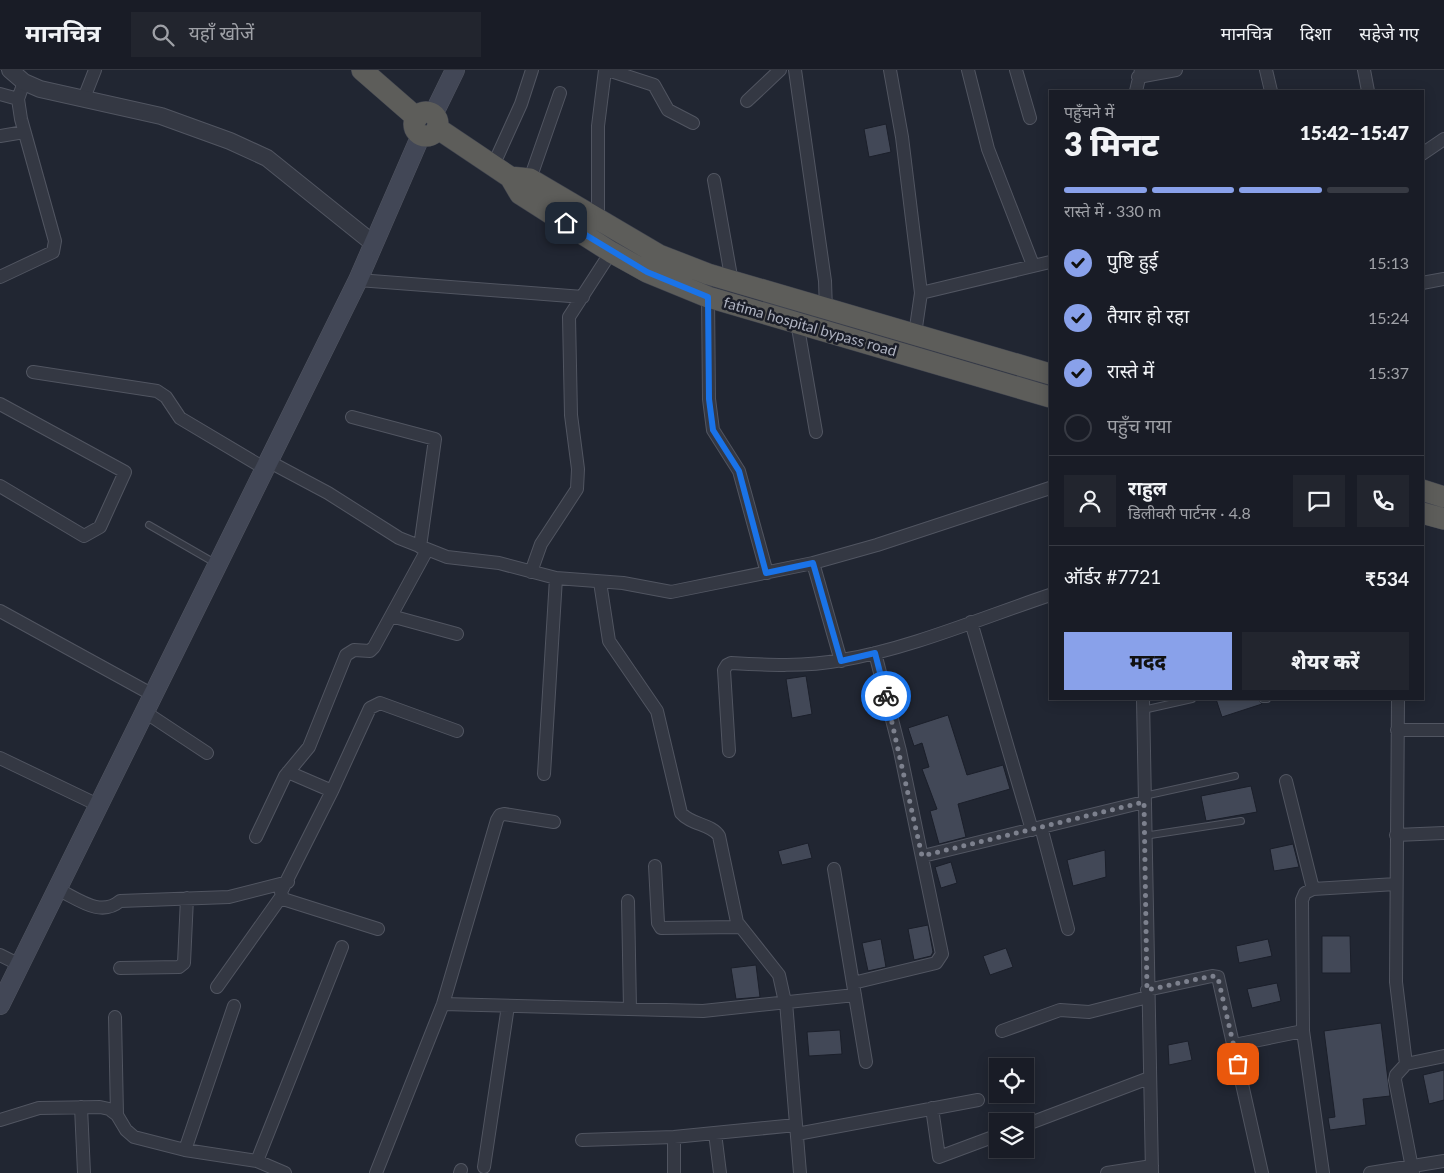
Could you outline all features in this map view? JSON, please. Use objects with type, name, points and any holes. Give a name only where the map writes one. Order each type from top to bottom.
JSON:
[{"type":"highway","name":"fatima hospital bypass road","points":[[362,70],[427,124],[511,174],[598,219],[659,255],[732,282],[1049,374]]},
{"type":"highway","name":"fatima hospital bypass road","points":[[511,174],[520,194],[611,252],[647,272],[708,297],[1049,397]]},
{"type":"highway","points":[[974,375],[981,353]]},
{"type":"highway","points":[[1424,491],[1444,497]]},
{"type":"highway","points":[[1424,513],[1444,519]]},
{"type":"main road","points":[[0,1005],[358,280],[427,124],[455,70]]},
{"type":"street","points":[[10,70],[24,82],[40,88],[89,85],[161,116],[230,141],[267,158],[374,244]]},
{"type":"street","points":[[511,174],[520,104],[532,70]]},
{"type":"street","points":[[598,219],[598,126],[606,70],[654,85],[668,110],[693,123]]},
{"type":"street","points":[[747,101],[780,70]]},
{"type":"street","points":[[795,70],[825,281],[826,310]]},
{"type":"street","points":[[890,70],[902,136],[921,293],[915,334]]},
{"type":"street","points":[[968,70],[988,149],[1033,265]]},
{"type":"street","points":[[1016,70],[1030,118]]},
{"type":"street","points":[[1136,90],[1139,74],[1176,70]]},
{"type":"street","points":[[1266,70],[1271,90]]},
{"type":"street","points":[[1364,70],[1368,90]]},
{"type":"street","points":[[0,277],[53,252],[54,242],[24,132],[18,99],[24,82]]},
{"type":"street","points":[[511,174],[560,93]]},
{"type":"street","points":[[0,94],[18,99]]},
{"type":"street","points":[[0,136],[24,132]]},
{"type":"street","points":[[1424,153],[1444,138]]},
{"type":"street","points":[[714,180],[732,282]]},
{"type":"street","points":[[531,572],[541,544],[572,499],[578,480],[571,415],[569,323],[573,310],[611,252]]},
{"type":"street","points":[[921,293],[1049,262]]},
{"type":"street","points":[[1424,283],[1444,278]]},
{"type":"street","points":[[358,280],[583,297]]},
{"type":"street","points":[[708,297],[709,399],[713,430],[739,471],[766,573]]},
{"type":"street","points":[[797,322],[816,432]]},
{"type":"street","points":[[33,372],[157,390],[166,397],[180,418],[266,465],[328,493],[400,538],[447,557],[499,563],[556,578],[623,583],[671,592],[813,563],[878,545],[1049,488]]},
{"type":"street","points":[[0,404],[125,472],[100,527],[84,536],[0,486]]},
{"type":"street","points":[[256,837],[288,772],[309,747],[346,655],[354,650],[370,651],[391,616],[423,548],[435,439],[352,417]]},
{"type":"street","points":[[813,563],[841,661]]},
{"type":"street","points":[[544,774],[556,578]]},
{"type":"street","points":[[600,582],[608,641],[657,711],[681,814],[692,823],[717,832],[735,917],[739,927],[779,975],[785,1002],[800,1173]]},
{"type":"street","points":[[729,751],[724,670],[731,663],[777,665],[841,661],[875,653],[1049,595]]},
{"type":"street","points":[[0,611],[149,704],[207,753]]},
{"type":"street","points":[[391,616],[457,634]]},
{"type":"street","points":[[971,622],[1068,929]]},
{"type":"street","points":[[443,1004],[703,1011],[785,1002],[854,989],[936,963],[941,959],[942,954],[900,751],[875,653]]},
{"type":"street","points":[[1398,700],[1396,982],[1406,1064]]},
{"type":"street","points":[[217,987],[280,897],[370,708],[380,703],[457,731]]},
{"type":"street","points":[[1107,1173],[1152,1169],[1144,836],[1143,704]]},
{"type":"street","points":[[1398,730],[1444,730]]},
{"type":"street","points":[[0,758],[98,805]]},
{"type":"street","points":[[288,772],[332,791]]},
{"type":"street","points":[[1286,782],[1313,889]]},
{"type":"street","points":[[922,856],[1037,829],[1144,799]]},
{"type":"street","points":[[376,1173],[443,1004],[500,815],[554,822]]},
{"type":"street","points":[[1396,835],[1444,833]]},
{"type":"street","points":[[655,866],[658,923],[661,928],[739,927]]},
{"type":"street","points":[[834,869],[866,1062]]},
{"type":"street","points":[[57,889],[99,909],[112,908],[120,901],[229,897],[288,882]]},
{"type":"street","points":[[1323,1173],[1304,1031],[1302,900],[1305,893],[1313,889],[1396,884]]},
{"type":"street","points":[[280,897],[283,900],[378,929]]},
{"type":"street","points":[[120,968],[179,967],[184,964],[187,898]]},
{"type":"street","points":[[628,901],[630,1009]]},
{"type":"street","points":[[257,1161],[342,947]]},
{"type":"street","points":[[0,955],[20,965]]},
{"type":"street","points":[[1002,1031],[1060,1010],[1089,1012],[1148,993],[1212,976],[1218,978],[1262,1173]]},
{"type":"street","points":[[185,1150],[234,1006]]},
{"type":"street","points":[[484,1168],[508,1006]]},
{"type":"street","points":[[115,1017],[117,1115]]},
{"type":"street","points":[[1234,1045],[1304,1031]]},
{"type":"street","points":[[1413,1170],[1395,1080],[1396,1075],[1406,1064],[1444,1056]]},
{"type":"street","points":[[1034,1121],[1149,1078]]},
{"type":"street","points":[[582,1140],[796,1130],[978,1100]]},
{"type":"street","points":[[0,1120],[30,1109],[81,1107],[109,1109],[117,1115],[126,1130],[134,1137],[185,1150],[257,1161],[285,1173]]},
{"type":"street","points":[[81,1107],[84,1173]]},
{"type":"street","points":[[932,1108],[940,1157],[989,1138]]},
{"type":"street","points":[[715,1133],[720,1173]]},
{"type":"street","points":[[674,1137],[674,1173]]},
{"type":"street","points":[[1370,1173],[1413,1170],[1444,1161]]},
{"type":"lane","points":[[149,525],[217,565]]},
{"type":"lane","points":[[1143,704],[1182,700]]},
{"type":"lane","points":[[1144,799],[1235,776]]},
{"type":"lane","points":[[1144,836],[1241,820]]},
{"type":"building","points":[[886,124],[891,152],[869,157],[864,129]]},
{"type":"building","points":[[806,676],[812,714],[792,718],[786,679]]},
{"type":"building","points":[[1216,700],[1259,700],[1262,704],[1222,717]]},
{"type":"building","points":[[948,715],[967,775],[1003,765],[1010,789],[958,804],[966,837],[939,844],[930,811],[937,809],[922,769],[929,767],[922,743],[914,746],[908,728]]},
{"type":"building","points":[[1251,786],[1257,812],[1206,821],[1201,796]]},
{"type":"building","points":[[808,843],[812,858],[782,865],[778,851]]},
{"type":"building","points":[[1293,844],[1299,867],[1274,871],[1270,849]]},
{"type":"building","points":[[1105,850],[1106,877],[1073,886],[1067,860]]},
{"type":"building","points":[[951,862],[957,883],[941,888],[935,867]]},
{"type":"building","points":[[928,925],[933,952],[931,956],[914,960],[908,929]]},
{"type":"building","points":[[1322,936],[1350,936],[1351,973],[1322,973]]},
{"type":"building","points":[[881,939],[886,967],[868,971],[862,943]]},
{"type":"building","points":[[1268,939],[1272,956],[1239,963],[1236,946]]},
{"type":"building","points":[[1006,948],[1013,967],[990,975],[983,956]]},
{"type":"building","points":[[756,965],[760,997],[736,999],[731,968]]},
{"type":"building","points":[[1277,983],[1281,1001],[1252,1008],[1247,989]]},
{"type":"building","points":[[1381,1023],[1390,1096],[1363,1099],[1366,1125],[1330,1130],[1328,1118],[1335,1117],[1324,1031]]},
{"type":"building","points":[[840,1030],[842,1054],[809,1056],[807,1032]]},
{"type":"building","points":[[1188,1041],[1192,1060],[1169,1065],[1168,1045]]},
{"type":"building","points":[[1444,1070],[1444,1100],[1429,1104],[1423,1075]]},
{"type":"way so far","points":[[886,696],[900,751],[922,856],[1144,802],[1147,990],[1212,976],[1218,978],[1221,983],[1238,1064]]},
{"type":"route","points":[[566,223],[611,252],[647,272],[708,297],[709,399],[713,430],[739,471],[766,573],[813,563],[841,661],[875,653],[886,696]]}]
